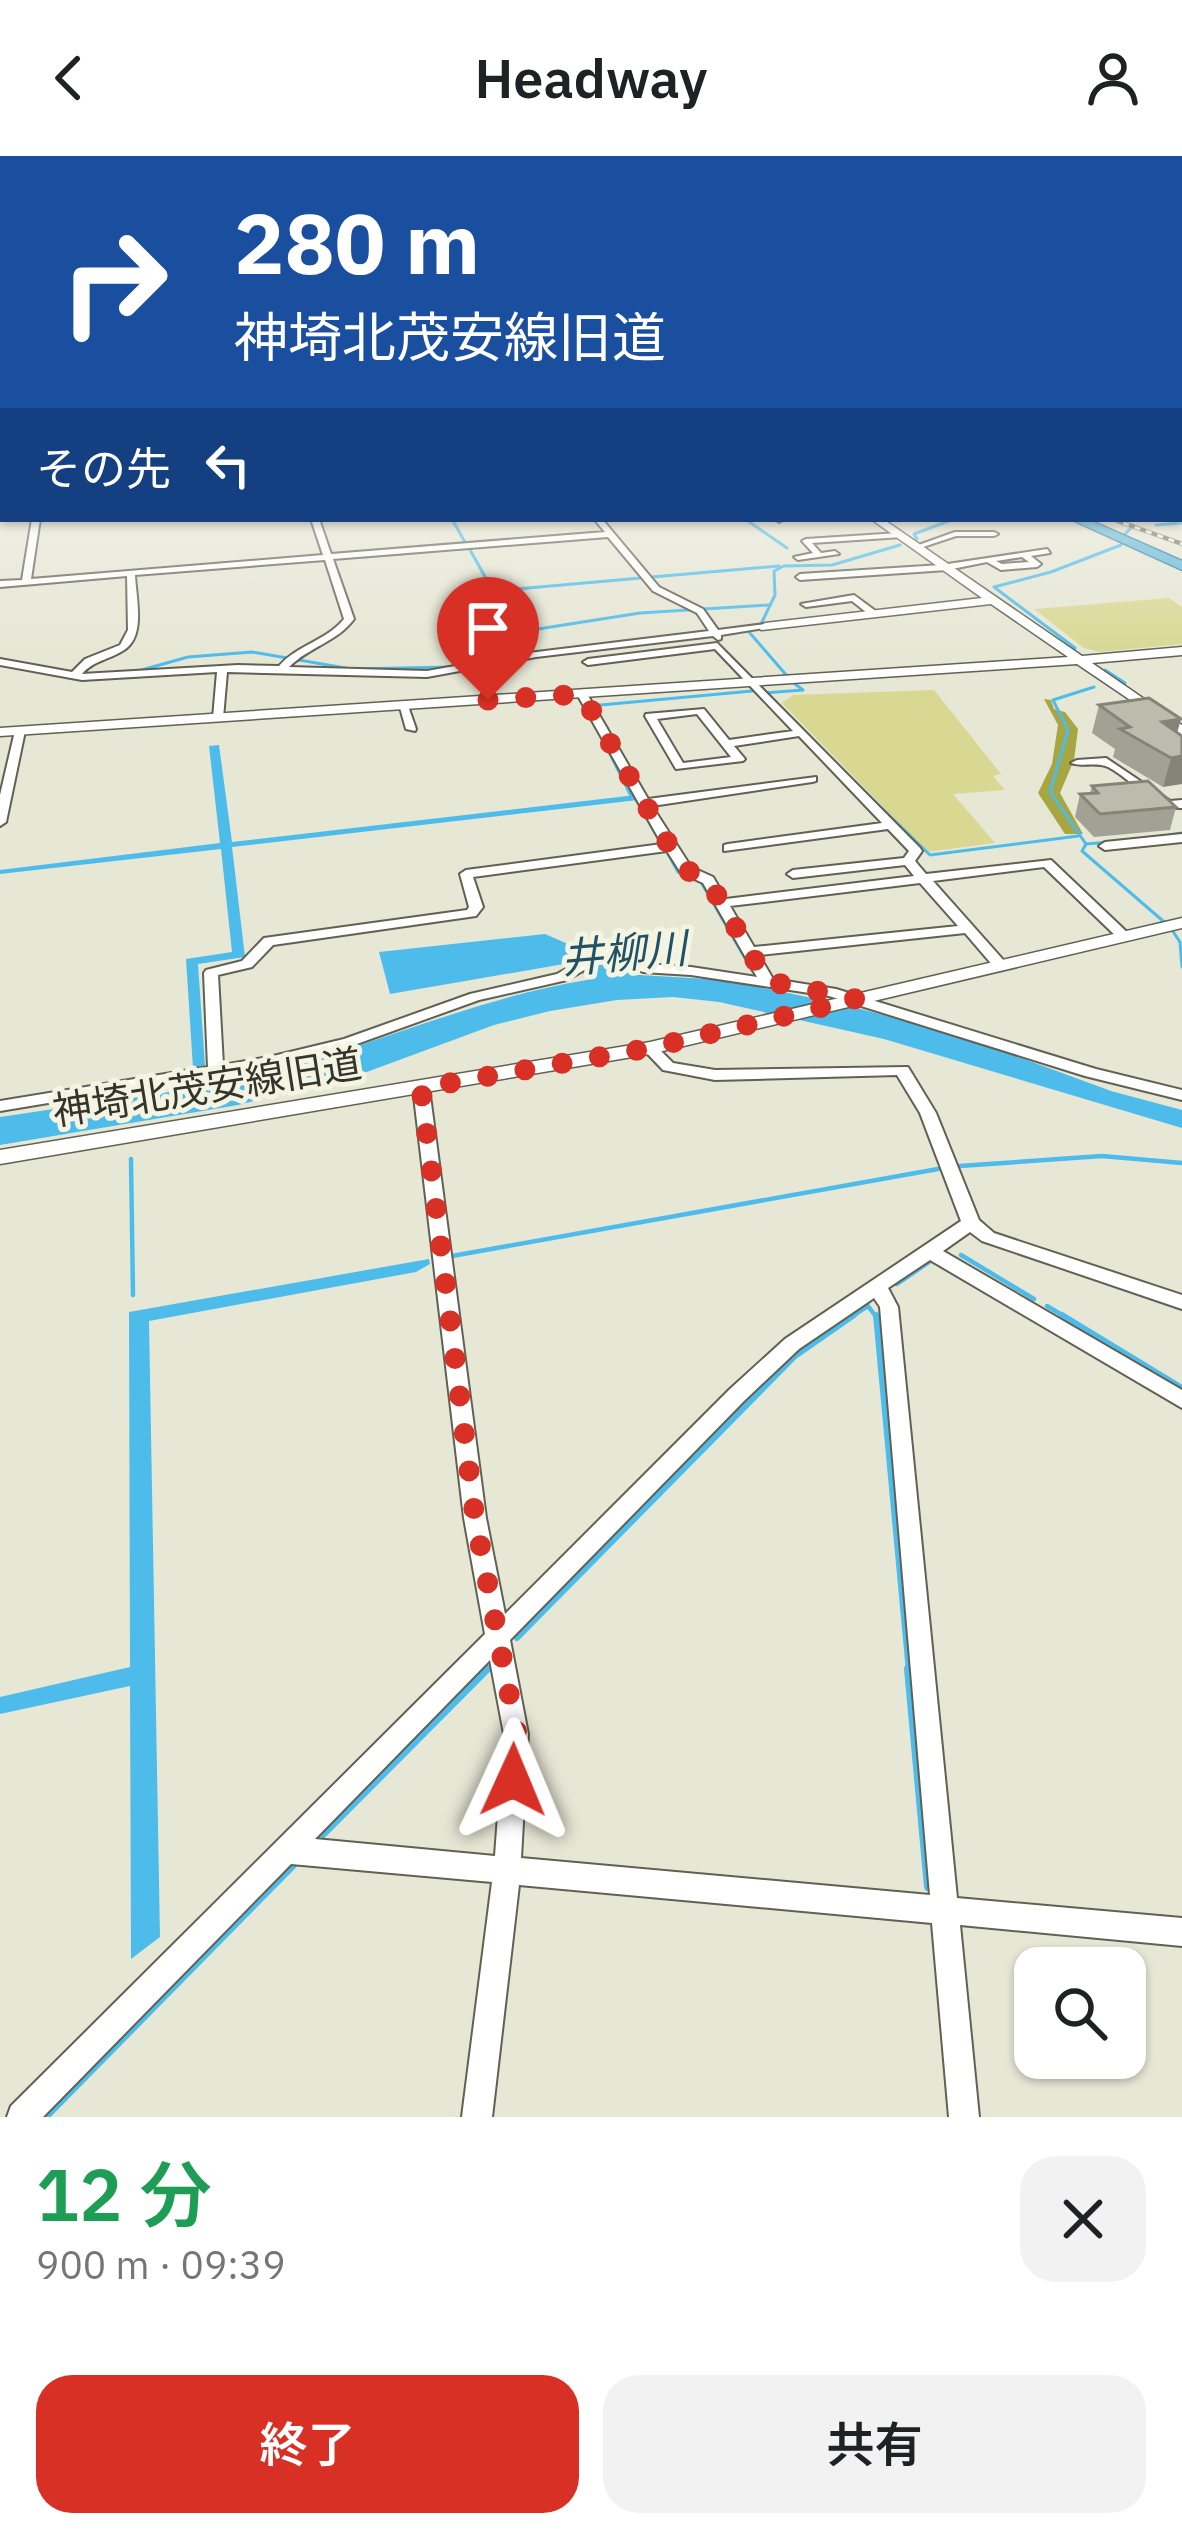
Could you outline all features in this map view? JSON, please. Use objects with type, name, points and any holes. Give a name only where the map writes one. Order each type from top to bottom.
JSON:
[{"type":"highway","points":[[1083,522],[1182,566]]},
{"type":"street","points":[[26,581],[36,522]]},
{"type":"street","points":[[289,660],[338,633],[349,619],[316,522]]},
{"type":"street","points":[[600,522],[656,589],[702,612],[718,632],[717,646],[916,851],[908,861],[793,874]]},
{"type":"street","points":[[880,522],[1182,731]]},
{"type":"street","points":[[955,534],[958,522]]},
{"type":"street","points":[[0,584],[610,534]]},
{"type":"street","points":[[917,548],[955,534],[994,534]]},
{"type":"street","points":[[819,555],[806,541],[899,535]]},
{"type":"street","points":[[990,561],[994,556],[1047,551]]},
{"type":"street","points":[[798,557],[835,554]]},
{"type":"street","points":[[815,621],[804,611],[809,596],[796,579],[990,561],[1001,567],[1036,564],[1021,554]]},
{"type":"street","points":[[77,675],[88,661],[124,647],[133,631],[131,573]]},
{"type":"street","points":[[806,604],[854,598],[874,614]]},
{"type":"street","points":[[0,662],[77,675],[222,669],[289,660],[428,674],[504,659],[994,600]]},
{"type":"street","points":[[504,659],[520,644],[523,631]]},
{"type":"street","points":[[588,662],[717,646]]},
{"type":"street","points":[[0,733],[403,706],[587,702],[752,683],[1182,651]]},
{"type":"street","points":[[218,718],[222,669]]},
{"type":"street","points":[[587,702],[670,847],[686,870],[708,880],[767,981]]},
{"type":"street","points":[[403,706],[411,729]]},
{"type":"street","points":[[700,711],[726,744],[739,759],[680,767],[650,716],[700,711]]},
{"type":"street","points":[[0,822],[20,731]]},
{"type":"street","points":[[726,744],[800,733]]},
{"type":"street","points":[[1077,763],[1106,761],[1168,805],[1182,804]]},
{"type":"street","points":[[645,803],[812,779]]},
{"type":"street","points":[[728,848],[890,825]]},
{"type":"street","points":[[1105,846],[1182,838]]},
{"type":"street","points":[[216,1073],[212,974],[248,964],[269,941],[471,913],[476,907],[466,874],[670,847]]},
{"type":"street","points":[[908,861],[1000,965]]},
{"type":"street","points":[[722,904],[1047,863],[1124,936]]},
{"type":"street","name":"神埼北茂安線旧道","points":[[0,1157],[650,1048],[1173,925]]},
{"type":"street","points":[[751,952],[968,929]]},
{"type":"street","points":[[0,1106],[216,1073],[349,1042],[475,998],[573,971],[594,956],[615,950],[643,968],[767,981],[1182,1095]]},
{"type":"street","points":[[650,1048],[668,1066],[715,1075],[902,1070],[928,1113],[971,1223],[988,1237],[1182,1302]]},
{"type":"street","points":[[421,1088],[475,1518],[517,1734],[507,1872],[477,2117]]},
{"type":"street","points":[[22,2117],[778,1357],[971,1223]]},
{"type":"street","points":[[931,1252],[1182,1400]]},
{"type":"street","points":[[877,1285],[889,1306],[964,2117]]},
{"type":"street","points":[[286,1850],[1182,1932]]},
{"type":"green space","points":[[1169,598],[1182,607],[1182,644],[1100,652],[1084,648],[1034,609]]},
{"type":"green space","points":[[934,690],[1001,774],[993,776],[1005,790],[953,794],[995,843],[927,852],[782,703],[793,695]]},
{"type":"shaded area","points":[[1044,699],[1065,712],[1078,729],[1074,760],[1060,793],[1083,834],[1065,834],[1038,793],[1052,764],[1058,725]]},
{"type":"water","points":[[219,745],[232,842],[636,795],[638,800],[232,847],[245,957],[198,964],[205,1066],[193,1068],[186,959],[232,952],[221,849],[0,874],[0,870],[220,843],[209,746]]},
{"type":"water","points":[[545,934],[639,975],[726,980],[956,1034],[1111,1091],[1182,1110],[1182,1128],[884,1039],[719,1002],[673,997],[550,1011],[494,1025],[364,1073],[238,1105],[0,1145],[0,1117],[262,1074],[504,998],[587,980],[588,976],[564,964],[390,994],[379,952]]},
{"type":"water","points":[[429,1259],[430,1264],[416,1272],[149,1321],[160,1937],[131,1959],[130,1686],[0,1714],[0,1697],[130,1667],[129,1312]]},
{"type":"building","points":[[1149,698],[1181,719],[1162,722],[1182,736],[1182,756],[1171,758],[1120,729],[1130,727],[1099,705]]},
{"type":"building","points":[[1148,781],[1176,807],[1100,814],[1080,794],[1098,793],[1092,786]]},
{"type":"waterway","points":[[454,522],[466,544]]},
{"type":"waterway","points":[[749,522],[787,548]]},
{"type":"waterway","points":[[917,539],[914,534],[946,522]]},
{"type":"waterway","points":[[1156,525],[1182,523]]},
{"type":"waterway","points":[[1124,535],[1130,529]]},
{"type":"waterway","points":[[755,625],[761,624],[775,595],[774,571],[784,566],[832,565],[900,545]]},
{"type":"waterway","points":[[1075,648],[994,587],[1051,572],[1121,545]]},
{"type":"waterway","points":[[364,557],[469,548],[493,591],[641,578]]},
{"type":"waterway","points":[[652,577],[779,566]]},
{"type":"waterway","points":[[494,592],[500,600],[492,602],[500,626],[510,628]]},
{"type":"waterway","points":[[519,632],[640,613],[770,605]]},
{"type":"waterway","points":[[749,632],[788,677]]},
{"type":"waterway","points":[[480,662],[498,656],[516,641]]},
{"type":"waterway","points":[[138,671],[188,657],[252,652],[351,669],[452,667]]},
{"type":"waterway","points":[[0,660],[20,663]]},
{"type":"waterway","points":[[1105,670],[1125,683]]},
{"type":"waterway","points":[[764,693],[803,690],[795,684]]},
{"type":"waterway","points":[[1086,844],[1050,792],[1068,730],[1053,700],[1094,687]]},
{"type":"waterway","points":[[590,706],[752,691]]},
{"type":"waterway","points":[[592,718],[632,798]]},
{"type":"waterway","points":[[832,760],[930,855],[1078,836]]},
{"type":"waterway","points":[[635,798],[659,840]]},
{"type":"waterway","points":[[1169,835],[1182,833]]},
{"type":"waterway","points":[[1086,844],[1110,842]]},
{"type":"waterway","points":[[1086,844],[1082,851],[1170,927],[1180,942],[1182,967]]},
{"type":"waterway","points":[[668,854],[678,872],[701,882],[753,972]]},
{"type":"waterway","points":[[960,1166],[1102,1156],[1182,1163]]},
{"type":"waterway","points":[[131,1159],[133,1295]]},
{"type":"waterway","points":[[452,1256],[938,1169]]},
{"type":"waterway","points":[[961,1255],[1034,1299]]},
{"type":"waterway","points":[[897,1284],[929,1262]]},
{"type":"waterway","points":[[850,1318],[868,1306],[876,1317]]},
{"type":"waterway","points":[[1047,1306],[1062,1315]]},
{"type":"waterway","points":[[517,1638],[795,1356],[854,1315]]},
{"type":"waterway","points":[[1062,1315],[1067,1318]]},
{"type":"waterway","points":[[1062,1315],[1182,1388]]},
{"type":"waterway","points":[[876,1317],[909,1672]]},
{"type":"waterway","points":[[323,1834],[487,1669],[484,1672]]},
{"type":"waterway","points":[[908,1669],[928,1887]]},
{"type":"waterway","points":[[45,2117],[295,1863]]},
{"type":"railway","points":[[1120,522],[1182,544]]},
{"type":"route","points":[[488,700],[582,694],[670,847],[686,870],[708,880],[767,981],[856,999],[650,1048],[421,1088],[475,1518],[517,1734],[513,1780]]},
{"type":"water label","name":"井柳川","points":[[624,953]]}]
